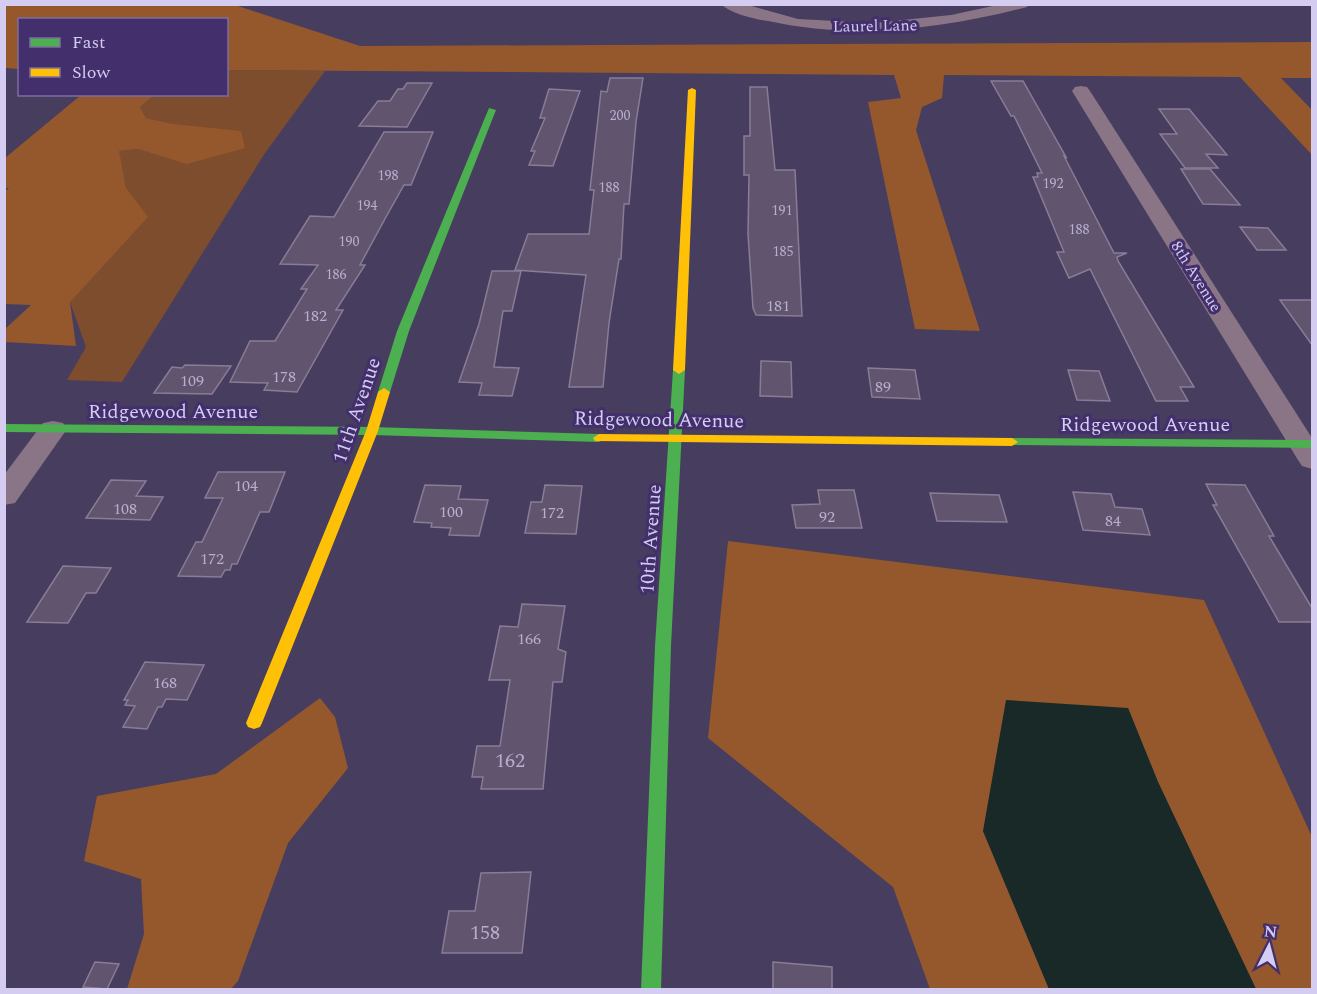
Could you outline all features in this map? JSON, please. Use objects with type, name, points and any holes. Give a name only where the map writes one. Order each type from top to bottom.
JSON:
[{"type":"street","name":"Laurel Lane","points":[[728,4],[748,13],[816,25],[900,28],[979,16],[1022,4]]},
{"type":"street","name":"10th Avenue","points":[[651,990],[663,646],[676,440],[692,90]]},
{"type":"street","name":"8th Avenue","points":[[1081,91],[1309,450]]},
{"type":"street","name":"11th Avenue","points":[[254,723],[372,431],[403,331],[492,110]]},
{"type":"street","name":"Ridgewood Avenue","points":[[4,428],[372,431],[676,440],[1309,450]]},
{"type":"street","points":[[4,496],[53,429]]},
{"type":"shaded area","points":[[5,4],[235,5],[360,46],[1312,42],[1312,78],[1281,78],[1312,110],[1312,155],[1240,77],[944,75],[942,98],[922,107],[916,130],[980,331],[915,329],[868,102],[901,98],[894,75],[228,70],[228,18],[18,18],[18,69],[5,68]]},
{"type":"shaded area","points":[[228,70],[325,71],[265,153],[122,382],[67,380],[86,347],[70,302],[126,188],[118,151],[138,149],[187,163],[172,124],[146,118],[140,107],[153,96],[228,96]]},
{"type":"shaded area","points":[[80,96],[153,96],[140,107],[146,118],[173,124],[241,131],[245,148],[187,164],[138,149],[119,151],[126,188],[148,217],[70,302],[76,346],[5,342],[5,329],[31,305],[5,304],[4,192],[9,188],[5,188],[5,158]]},
{"type":"shaded area","points":[[728,541],[1204,600],[1312,837],[1312,989],[1256,989],[1158,782],[1128,708],[983,831],[1049,989],[930,989],[893,887],[708,738]]},
{"type":"shaded area","points":[[320,698],[335,717],[348,768],[288,843],[238,981],[231,989],[127,989],[144,934],[141,879],[84,861],[97,796],[216,774]]},
{"type":"shaded area","points":[[1006,700],[1128,708],[1158,782],[1256,989],[1049,989],[983,831]]},
{"type":"building","points":[[610,78],[643,78],[636,122],[629,204],[624,204],[621,259],[619,259],[609,323],[603,387],[569,387],[586,275],[515,270],[528,234],[589,234],[594,190],[590,190],[601,91],[607,92]]},
{"type":"building","points":[[991,81],[1023,81],[1066,157],[1064,156],[1114,253],[1127,253],[1117,257],[1118,261],[1194,387],[1180,387],[1188,401],[1156,401],[1090,269],[1069,278],[1057,252],[1064,252],[1033,177],[1038,177],[1037,173],[1042,173],[1014,116],[1011,116]]},
{"type":"building","points":[[407,83],[432,83],[407,127],[359,126],[378,101],[390,101],[398,89],[403,89]]},
{"type":"building","points":[[750,87],[767,87],[775,170],[795,170],[802,316],[756,315],[753,308],[748,234],[749,175],[744,175],[744,136],[750,136]]},
{"type":"building","points":[[549,89],[580,91],[553,166],[529,165],[535,151],[531,151],[545,118],[540,118]]},
{"type":"building","points":[[1159,109],[1189,109],[1227,155],[1206,154],[1218,168],[1185,168],[1160,134],[1177,134]]},
{"type":"building","points":[[384,132],[433,132],[411,185],[404,185],[386,217],[360,265],[365,265],[336,310],[343,310],[297,392],[264,390],[268,383],[230,382],[250,341],[275,341],[307,289],[301,289],[318,265],[280,264],[310,216],[334,217]]},
{"type":"building","points":[[1181,169],[1210,169],[1240,205],[1203,204]]},
{"type":"building","points":[[1240,227],[1268,228],[1286,250],[1257,250]]},
{"type":"building","points":[[492,271],[521,271],[512,311],[503,311],[494,367],[519,368],[512,396],[479,395],[482,383],[459,382],[479,324]]},
{"type":"building","points":[[1280,300],[1312,300],[1312,345]]},
{"type":"building","points":[[761,361],[791,362],[792,397],[760,396]]},
{"type":"building","points":[[185,365],[231,366],[212,394],[154,393],[172,367],[182,368]]},
{"type":"building","points":[[868,368],[915,370],[920,399],[872,397]]},
{"type":"building","points":[[1068,370],[1099,371],[1110,401],[1077,400]]},
{"type":"building","points":[[218,472],[285,472],[269,512],[260,512],[237,564],[232,564],[230,570],[225,570],[221,577],[178,576],[196,542],[202,542],[223,498],[205,498]]},
{"type":"building","points":[[111,480],[146,481],[136,496],[163,497],[150,520],[86,518]]},
{"type":"building","points":[[1206,484],[1245,485],[1274,536],[1269,536],[1312,608],[1312,622],[1279,622],[1213,505],[1217,505]]},
{"type":"building","points":[[425,485],[461,486],[458,499],[488,500],[479,536],[449,535],[451,528],[431,527],[432,523],[414,522]]},
{"type":"building","points":[[545,485],[582,486],[576,534],[525,533],[531,502],[542,502]]},
{"type":"building","points":[[818,490],[854,490],[862,528],[796,528],[792,505],[820,504]]},
{"type":"building","points":[[1073,492],[1111,494],[1115,507],[1142,509],[1150,535],[1083,530]]},
{"type":"building","points":[[930,493],[999,495],[1007,522],[937,521]]},
{"type":"building","points":[[63,566],[111,568],[96,593],[86,593],[68,623],[27,622]]},
{"type":"building","points":[[522,604],[565,606],[558,649],[566,652],[562,682],[553,682],[543,789],[481,789],[483,777],[472,777],[477,746],[500,746],[510,680],[489,680],[500,626],[518,627]]},
{"type":"building","points":[[145,662],[204,665],[187,700],[166,699],[162,707],[158,707],[147,729],[123,727],[135,706],[125,705],[128,700],[124,700]]},
{"type":"building","points":[[531,872],[522,953],[442,953],[449,911],[475,911],[481,873]]},
{"type":"building","points":[[95,962],[119,964],[107,989],[83,987]]},
{"type":"building","points":[[773,962],[832,967],[832,990],[773,990]]},
{"type":"traffic: fast","points":[[384,392],[403,331],[492,110]]},
{"type":"traffic: fast","points":[[651,990],[663,646],[679,370]]},
{"type":"traffic: fast","points":[[4,428],[372,431],[599,438]]},
{"type":"traffic: fast","points":[[1012,442],[1312,444]]},
{"type":"traffic: slow","points":[[679,370],[692,90]]},
{"type":"traffic: slow","points":[[254,723],[372,431],[384,392]]},
{"type":"traffic: slow","points":[[599,438],[1012,442]]}]
